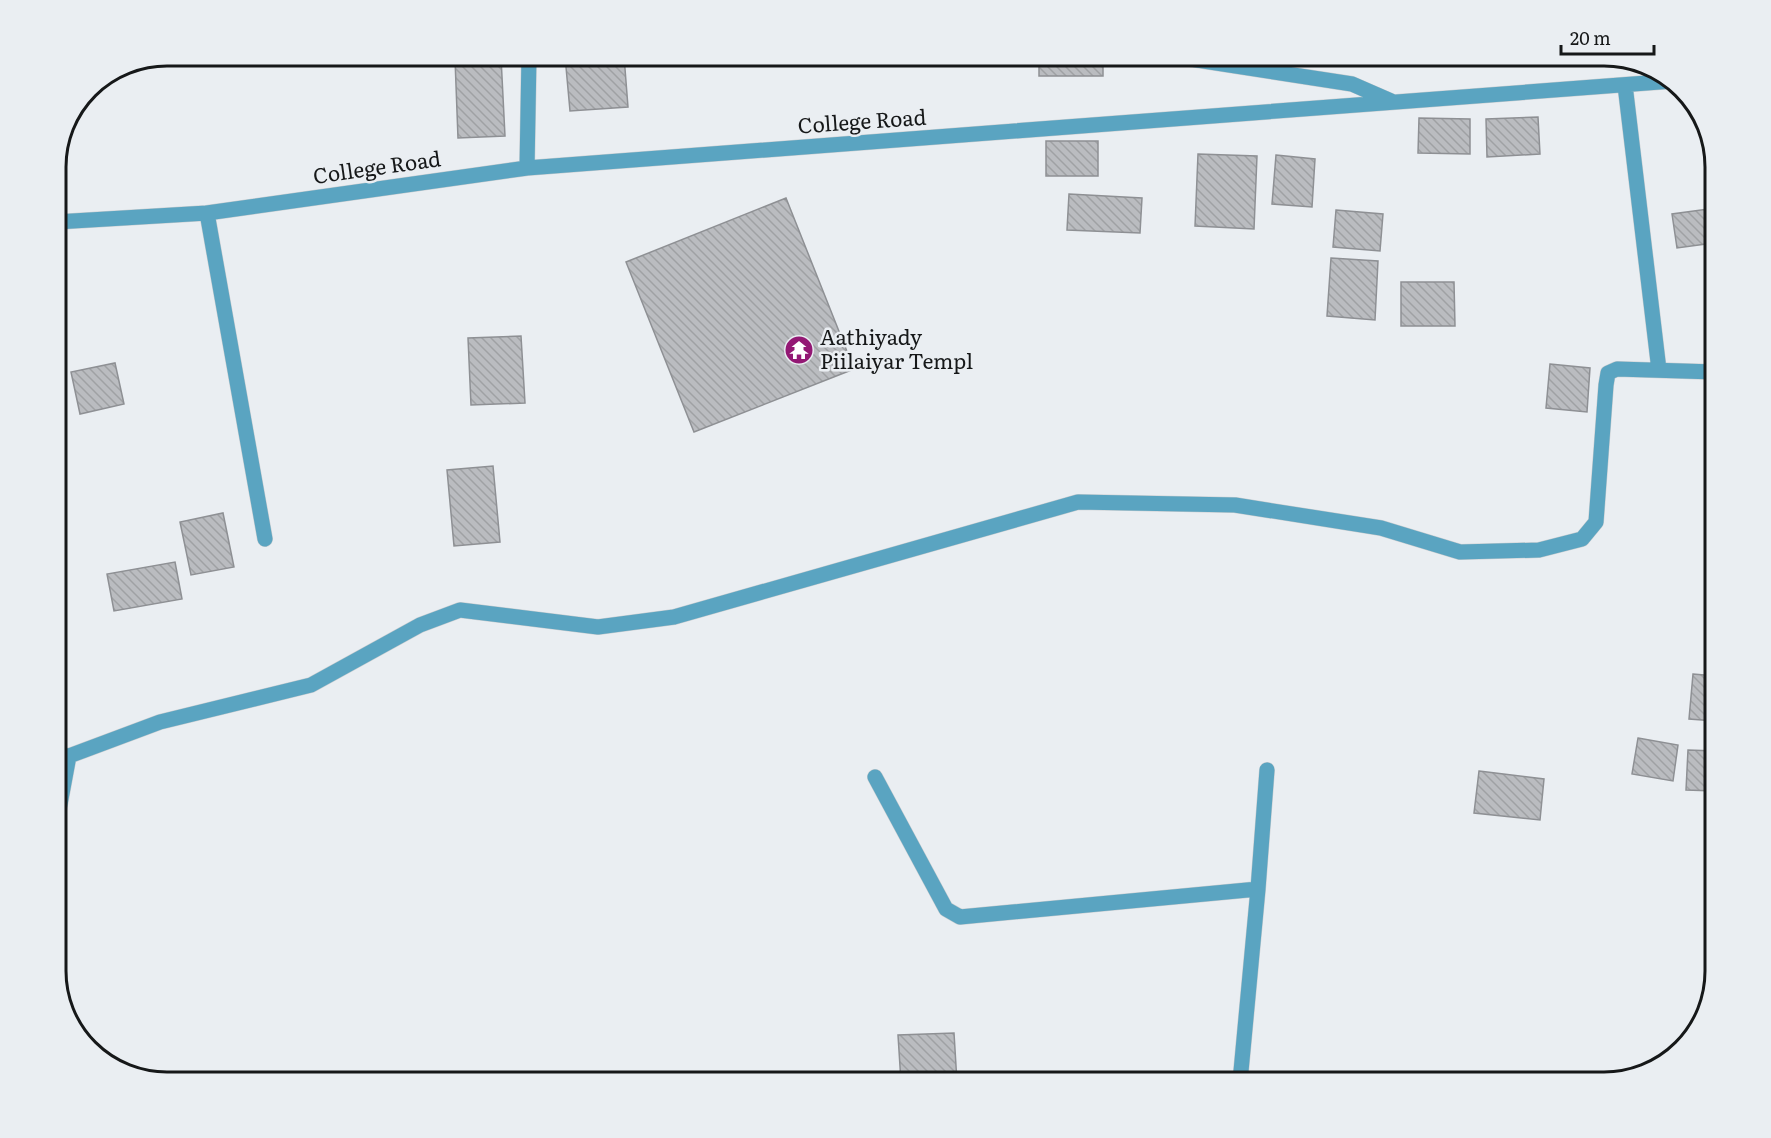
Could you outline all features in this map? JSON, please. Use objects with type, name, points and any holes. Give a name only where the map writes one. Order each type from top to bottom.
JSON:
[{"type":"street","points":[[527,168],[529,66]]},
{"type":"street","points":[[1236,66],[1352,84],[1394,103]]},
{"type":"street","name":"College Road","points":[[66,221],[207,213],[527,168],[1659,82]]},
{"type":"street","points":[[1625,85],[1659,370]]},
{"type":"street","points":[[207,213],[265,538]]},
{"type":"street","points":[[66,754],[160,722],[311,685],[420,625],[460,610],[598,627],[674,617],[1078,502],[1235,505],[1381,528],[1460,552],[1539,550],[1581,539],[1596,522],[1608,373],[1617,369],[1705,372]]},
{"type":"street","points":[[1241,1072],[1267,770]]},
{"type":"street","points":[[876,777],[946,909],[960,917],[1258,889]]},
{"type":"building","points":[[455,66],[501,66],[505,136],[458,138]]},
{"type":"building","points":[[566,66],[625,66],[628,107],[570,111]]},
{"type":"building","points":[[1039,66],[1103,66],[1103,76],[1039,76]]},
{"type":"building","points":[[1538,117],[1540,154],[1487,157],[1486,119]]},
{"type":"building","points":[[1419,118],[1470,119],[1470,154],[1418,153]]},
{"type":"building","points":[[1046,141],[1098,141],[1098,176],[1046,176]]},
{"type":"building","points":[[1198,154],[1257,156],[1254,229],[1195,226]]},
{"type":"building","points":[[1276,155],[1315,159],[1312,207],[1272,204]]},
{"type":"building","points":[[1069,194],[1142,198],[1140,233],[1067,230]]},
{"type":"building","points":[[786,198],[854,369],[694,432],[626,262]]},
{"type":"building","points":[[1705,209],[1705,244],[1677,248],[1672,214]]},
{"type":"building","points":[[1336,210],[1383,214],[1380,251],[1333,247]]},
{"type":"building","points":[[1331,258],[1378,261],[1375,320],[1327,316]]},
{"type":"building","points":[[1401,282],[1454,282],[1455,326],[1401,326]]},
{"type":"building","points":[[521,336],[525,403],[471,405],[468,338]]},
{"type":"building","points":[[115,363],[124,404],[80,414],[71,372]]},
{"type":"building","points":[[1550,364],[1590,368],[1587,412],[1546,408]]},
{"type":"building","points":[[493,466],[500,542],[454,546],[447,470]]},
{"type":"building","points":[[223,513],[234,567],[191,575],[180,522]]},
{"type":"building","points":[[175,562],[182,599],[114,611],[107,574]]},
{"type":"building","points":[[1693,674],[1705,675],[1705,720],[1689,719]]},
{"type":"building","points":[[1638,738],[1678,745],[1673,781],[1632,774]]},
{"type":"building","points":[[1688,750],[1705,751],[1705,791],[1686,790]]},
{"type":"building","points":[[1479,771],[1544,779],[1540,820],[1474,813]]},
{"type":"building","points":[[954,1033],[956,1072],[900,1072],[898,1035]]},
{"type":"place","name":"Aathiyady Piilaiyar Templ","points":[[799,350]]}]
